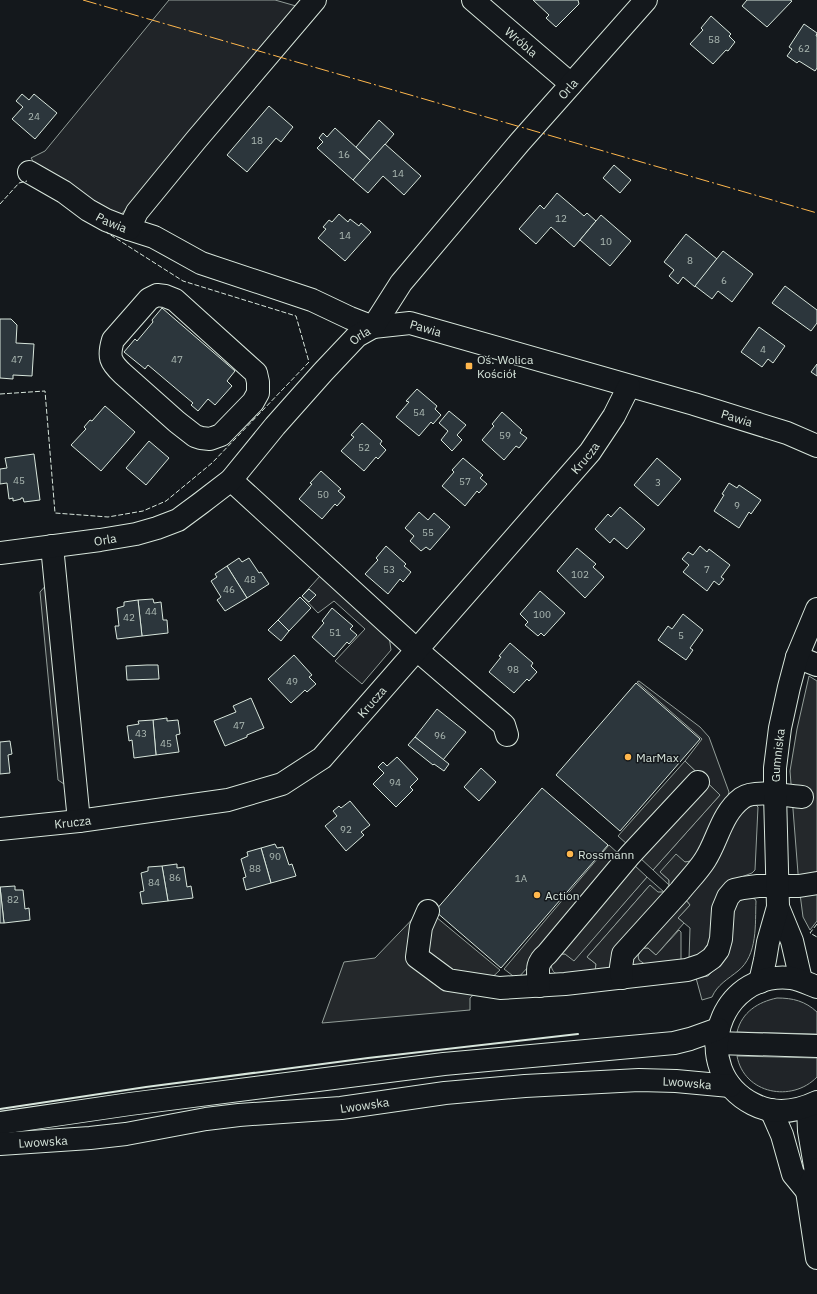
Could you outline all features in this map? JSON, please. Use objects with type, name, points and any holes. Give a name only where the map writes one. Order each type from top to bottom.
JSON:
[{"type":"street","points":[[129,229],[137,212],[315,0]]},
{"type":"street","name":"Wróbla","points":[[472,0],[571,84]]},
{"type":"street","name":"Orla","points":[[0,553],[136,534],[157,528],[178,520],[231,480],[275,426],[323,372],[357,336],[373,327],[401,283],[520,142],[646,0]]},
{"type":"street","name":"Pawia","points":[[29,172],[64,192],[88,210],[106,220],[154,237],[201,263],[312,300],[373,327],[410,323],[787,433],[817,446]]},
{"type":"street","points":[[157,295],[165,296],[174,300],[256,373],[258,382],[258,393],[254,402],[221,435],[210,439],[201,438],[195,436],[177,422],[114,366],[110,357],[110,348],[113,340],[149,299],[157,295]]},
{"type":"street","name":"Krucza","points":[[0,829],[228,800],[282,784],[322,758],[590,452],[614,416],[629,386]]},
{"type":"street","points":[[231,480],[417,650],[504,725],[507,735]]},
{"type":"street","points":[[52,546],[79,820]]},
{"type":"street","name":"Gumniska","points":[[777,896],[775,794],[780,728],[789,687],[807,661],[817,609]]},
{"type":"street","points":[[539,986],[537,968],[540,960],[547,954],[630,855],[698,782]]},
{"type":"street","points":[[622,978],[621,967],[623,954],[702,864],[717,839],[722,823],[742,798],[749,795],[760,794],[802,797]]},
{"type":"street","points":[[777,896],[799,886],[817,883]]},
{"type":"street","points":[[428,911],[421,927],[417,957],[448,980],[500,988],[539,986],[688,970],[702,965],[712,958],[718,950],[721,939],[723,909],[728,897],[734,890],[758,886],[777,896],[792,941],[809,984]]},
{"type":"street","points":[[760,982],[777,896]]},
{"type":"street","points":[[809,984],[780,978],[760,982],[738,995],[723,1016],[717,1036],[717,1053],[722,1072],[730,1086],[746,1100],[771,1110],[790,1111],[812,1104],[810,1131],[817,1258]]},
{"type":"street","points":[[717,1036],[817,1046]]},
{"type":"street","name":"Lwowska","points":[[0,1124],[130,1104],[444,1064],[674,1043],[690,1039],[717,1036]]},
{"type":"street","name":"Lwowska","points":[[0,1144],[90,1138],[126,1134],[206,1119],[239,1115],[341,1108],[445,1093],[525,1086],[639,1080],[730,1086]]},
{"type":"street","points":[[771,1110],[782,1135],[793,1174],[813,1177]]},
{"type":"shaded area","points":[[169,0],[275,0],[296,6],[120,216],[39,170],[31,158],[45,151]]},
{"type":"shaded area","points":[[320,576],[389,636],[391,650],[362,684],[335,661],[365,629],[334,601],[318,613],[302,596]]},
{"type":"shaded area","points":[[48,583],[67,786],[58,780],[40,592]]},
{"type":"shaded area","points":[[809,676],[817,681],[817,921],[810,930],[803,917],[799,886],[790,771],[797,729]]},
{"type":"shaded area","points":[[639,681],[700,727],[709,737],[729,792],[723,810],[708,837],[691,861],[685,862],[661,873],[669,880],[669,885],[653,870],[720,795],[685,761],[702,739],[637,682]]},
{"type":"shaded area","points":[[685,761],[720,795],[653,870],[639,857],[633,864],[647,877],[574,961],[565,954],[543,951],[517,979],[504,969],[609,845],[620,855],[628,845],[618,836]]},
{"type":"shaded area","points":[[755,804],[758,807],[755,870],[752,873],[736,879],[712,928],[709,948],[702,955],[689,959],[690,928],[678,918],[690,905],[685,899],[724,843],[741,812]]},
{"type":"shaded area","points":[[676,854],[685,862],[691,861],[685,899],[690,905],[678,918],[684,923],[656,955],[648,948],[641,948],[638,956],[639,960],[646,965],[595,971],[596,964],[587,957],[650,885],[658,892],[664,892],[669,885],[669,880],[660,872]]},
{"type":"shaded area","points":[[647,877],[664,892],[658,893],[650,885],[587,957],[596,964],[595,971],[559,975],[555,973],[551,965],[558,954],[565,954],[574,960]]},
{"type":"shaded area","points":[[748,897],[755,899],[756,901],[754,939],[749,957],[738,971],[720,986],[712,997],[702,1000],[696,978],[708,976],[723,961],[728,952],[733,908],[739,901]]},
{"type":"shaded area","points":[[424,907],[500,970],[470,998],[470,1010],[322,1023],[344,962],[375,958]]},
{"type":"shaded area","points":[[679,930],[681,932],[681,961],[646,965],[639,961],[638,956],[641,948],[648,948],[656,955]]},
{"type":"shaded area","points":[[777,998],[798,1001],[808,1005],[817,1012],[817,1034],[737,1032],[739,1025],[752,1009],[763,1002]]},
{"type":"shaded area","points":[[737,1056],[817,1058],[817,1077],[807,1085],[795,1090],[783,1092],[770,1090],[759,1086],[749,1079],[741,1069]]},
{"type":"building","points":[[533,0],[578,0],[579,4],[556,27],[546,18],[549,15]]},
{"type":"building","points":[[747,0],[792,1],[767,27],[742,6]]},
{"type":"building","points":[[711,16],[731,34],[729,36],[735,42],[728,51],[726,50],[713,64],[690,44],[703,30],[701,28]]},
{"type":"building","points":[[804,24],[817,33],[817,68],[815,71],[799,61],[797,63],[787,56],[792,49],[789,47]]},
{"type":"building","points":[[22,94],[29,100],[34,94],[57,113],[35,139],[12,119],[23,107],[16,101]]},
{"type":"building","points":[[269,106],[293,127],[281,142],[276,138],[247,172],[227,155]]},
{"type":"building","points":[[379,120],[394,134],[371,161],[356,147]]},
{"type":"building","points":[[335,128],[371,161],[353,180],[317,148],[323,142],[319,138],[323,133],[327,137]]},
{"type":"building","points":[[385,144],[421,176],[404,195],[383,176],[368,193],[353,180]]},
{"type":"building","points":[[614,165],[631,180],[620,193],[603,178]]},
{"type":"building","points":[[557,193],[584,216],[587,213],[596,221],[574,247],[551,227],[536,244],[519,229],[540,205],[544,209]]},
{"type":"building","points":[[339,214],[348,222],[350,219],[359,226],[361,223],[371,232],[345,261],[318,238],[326,229],[323,227],[329,220],[332,222]]},
{"type":"building","points":[[601,215],[631,241],[610,266],[580,240]]},
{"type":"building","points":[[686,234],[717,259],[695,287],[683,277],[678,284],[669,276],[674,270],[664,262]]},
{"type":"building","points":[[723,251],[753,274],[732,302],[718,291],[712,299],[695,286]]},
{"type":"building","points":[[785,286],[817,310],[817,323],[811,331],[772,303]]},
{"type":"building","points":[[162,308],[235,371],[227,381],[232,386],[215,405],[208,399],[198,411],[191,405],[193,403],[148,365],[145,369],[124,352],[135,339],[137,341],[153,322],[152,320]]},
{"type":"building","points":[[0,319],[11,319],[17,325],[16,343],[34,344],[32,376],[13,375],[13,379],[0,378]]},
{"type":"building","points":[[759,327],[785,346],[773,363],[768,359],[762,367],[741,352]]},
{"type":"building","points":[[817,364],[817,376],[811,372]]},
{"type":"building","points":[[417,389],[437,406],[435,409],[441,415],[433,424],[431,422],[419,436],[396,417],[409,402],[406,401]]},
{"type":"building","points":[[105,406],[135,432],[101,471],[71,445],[86,429],[84,427],[90,420],[92,421]]},
{"type":"building","points":[[449,411],[466,425],[457,435],[462,440],[452,451],[441,440],[448,431],[439,423]]},
{"type":"building","points":[[502,412],[522,430],[520,433],[527,438],[519,448],[516,446],[504,460],[482,440],[494,426],[492,424]]},
{"type":"building","points":[[362,423],[382,441],[380,444],[386,450],[378,459],[376,457],[364,471],[341,451],[354,437],[351,435]]},
{"type":"building","points":[[149,441],[169,458],[146,485],[126,468]]},
{"type":"building","points":[[34,454],[40,500],[24,502],[23,498],[13,501],[13,498],[9,499],[7,483],[0,484],[0,469],[7,468],[5,458]]},
{"type":"building","points":[[463,458],[483,475],[480,478],[487,484],[479,493],[477,491],[465,506],[442,486],[454,472],[452,470]]},
{"type":"building","points":[[657,458],[681,479],[658,506],[634,485]]},
{"type":"building","points":[[321,471],[341,489],[338,491],[345,497],[337,506],[335,504],[322,519],[299,499],[312,484],[310,483]]},
{"type":"building","points":[[729,483],[737,488],[739,485],[761,500],[751,514],[749,512],[739,528],[714,511],[724,495],[722,494]]},
{"type":"building","points":[[620,507],[645,529],[627,549],[614,538],[610,543],[595,529],[608,514],[611,517]]},
{"type":"building","points":[[419,512],[428,520],[434,513],[450,527],[430,550],[426,547],[421,551],[410,541],[414,536],[405,528]]},
{"type":"building","points":[[386,546],[406,564],[404,566],[411,572],[403,582],[400,579],[388,594],[365,574],[378,560],[376,558]]},
{"type":"building","points":[[700,546],[707,552],[709,549],[730,565],[721,577],[724,579],[719,585],[714,581],[707,591],[683,572],[689,565],[682,559],[688,552],[693,555]]},
{"type":"building","points":[[577,548],[596,564],[593,567],[604,577],[585,598],[557,571]]},
{"type":"building","points":[[239,558],[242,562],[249,558],[259,573],[261,572],[269,584],[247,598],[227,566]]},
{"type":"building","points":[[227,566],[247,598],[225,611],[217,600],[221,597],[211,581],[217,577],[215,574]]},
{"type":"building","points":[[309,589],[316,595],[309,602],[302,596]]},
{"type":"building","points":[[540,591],[565,613],[544,636],[541,633],[538,636],[525,625],[528,622],[520,614]]},
{"type":"building","points":[[300,597],[311,608],[289,631],[278,620]]},
{"type":"building","points":[[153,599],[154,603],[161,602],[163,620],[167,620],[168,633],[142,636],[138,600]]},
{"type":"building","points":[[138,600],[142,636],[117,639],[115,626],[119,626],[117,608],[124,606],[124,602]]},
{"type":"building","points":[[332,608],[353,626],[350,629],[357,635],[349,644],[347,642],[334,657],[312,637],[324,623],[322,621]]},
{"type":"building","points":[[683,614],[703,630],[690,648],[693,650],[686,660],[658,640],[668,626],[672,629]]},
{"type":"building","points":[[278,620],[289,631],[281,641],[268,630]]},
{"type":"building","points":[[510,643],[533,663],[531,666],[537,672],[529,681],[527,679],[514,693],[489,672],[501,657],[499,656]]},
{"type":"building","points":[[294,655],[312,675],[309,677],[316,684],[307,692],[305,690],[291,703],[268,679]]},
{"type":"building","points":[[158,665],[159,679],[127,680],[126,666]]},
{"type":"building","name":"MarMax","points":[[636,683],[700,739],[620,831],[556,775]]},
{"type":"building","points":[[251,698],[264,728],[225,746],[214,721],[236,712],[233,706]]},
{"type":"building","points":[[437,709],[466,732],[443,760],[415,737]]},
{"type":"building","points":[[167,718],[167,721],[178,720],[180,734],[176,735],[179,752],[156,755],[153,720]]},
{"type":"building","points":[[153,720],[156,755],[134,758],[132,740],[129,741],[127,726],[139,724],[138,721]]},
{"type":"building","points":[[415,737],[449,764],[444,771],[434,764],[433,765],[408,745]]},
{"type":"building","points":[[10,741],[12,754],[8,755],[10,773],[0,774],[0,742]]},
{"type":"building","points":[[397,757],[418,779],[410,787],[413,790],[396,807],[373,784],[384,773],[378,767],[383,762],[387,766]]},
{"type":"building","points":[[481,768],[496,782],[479,801],[464,787]]},
{"type":"building","points":[[542,788],[608,845],[501,968],[435,911]]},
{"type":"building","points":[[350,801],[370,825],[361,832],[364,835],[346,851],[325,826],[337,816],[333,811],[339,806],[341,808]]},
{"type":"building","points":[[275,844],[277,848],[283,847],[289,865],[292,864],[296,876],[271,883],[261,848]]},
{"type":"building","points":[[261,848],[271,883],[246,890],[243,878],[246,877],[241,859],[248,856],[247,852]]},
{"type":"building","points":[[177,864],[177,868],[184,867],[187,887],[191,886],[193,898],[168,901],[162,866]]},
{"type":"building","points":[[162,866],[168,901],[142,904],[140,892],[144,891],[141,873],[148,871],[148,867]]},
{"type":"building","points":[[15,886],[15,890],[23,890],[25,909],[29,908],[30,920],[4,923],[0,887]]},
{"type":"building","points":[[0,887],[4,923],[0,923]]},
{"type":"fence","points":[[0,204],[19,183],[27,181]]},
{"type":"fence","points":[[0,394],[45,391],[55,513],[108,517],[143,511],[166,501],[212,463],[309,362],[296,316],[183,281],[106,232]]},
{"type":"fence","points":[[817,924],[810,933],[817,937]]},
{"type":"wall","points":[[0,1109],[146,1087],[368,1058],[578,1034]]},
{"type":"power","points":[[83,0],[817,213]]},
{"type":"place","name":"Oś. Wolica Kościół","points":[[469,366]]},
{"type":"place","name":"MarMax","points":[[628,757]]},
{"type":"place","name":"Rossmann","points":[[570,854]]},
{"type":"place","name":"Action","points":[[537,895]]}]
